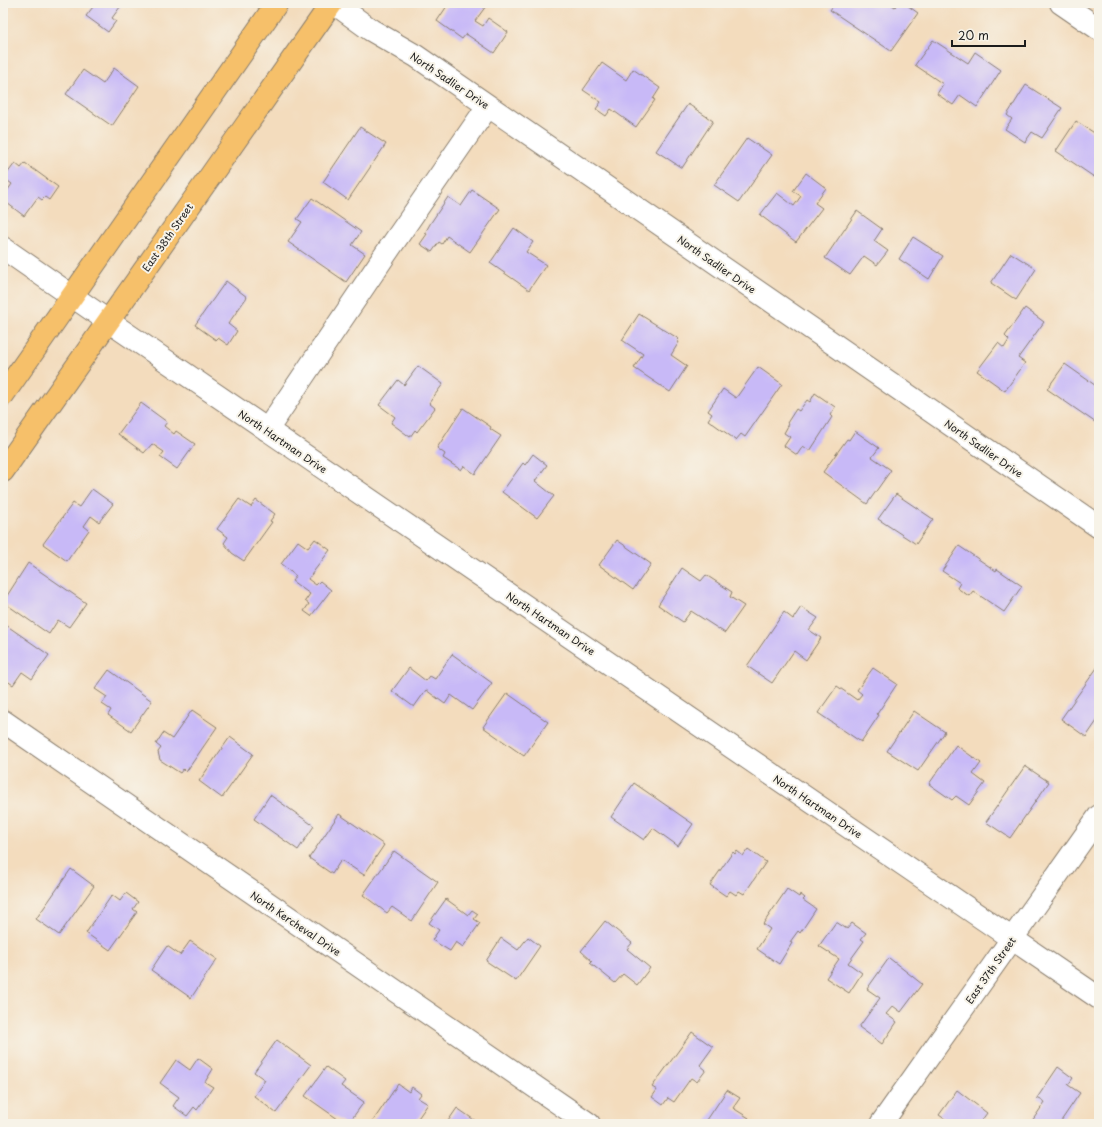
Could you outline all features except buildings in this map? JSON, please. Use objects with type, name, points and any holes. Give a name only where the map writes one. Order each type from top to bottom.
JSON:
[{"type":"main road","points":[[3,395],[277,3]]},
{"type":"main road","name":"East 38th Street","points":[[3,471],[333,3]]},
{"type":"street","name":"North Sadlier Drive","points":[[333,3],[371,30],[416,56],[1099,527]]},
{"type":"street","points":[[1060,3],[1099,29]]},
{"type":"street","points":[[267,430],[488,106]]},
{"type":"street","name":"North Hartman Drive","points":[[3,248],[1099,998]]},
{"type":"street","name":"North Kercheval Drive","points":[[3,722],[589,1124]]},
{"type":"street","name":"East 37th Street","points":[[881,1124],[1099,816]]}]
